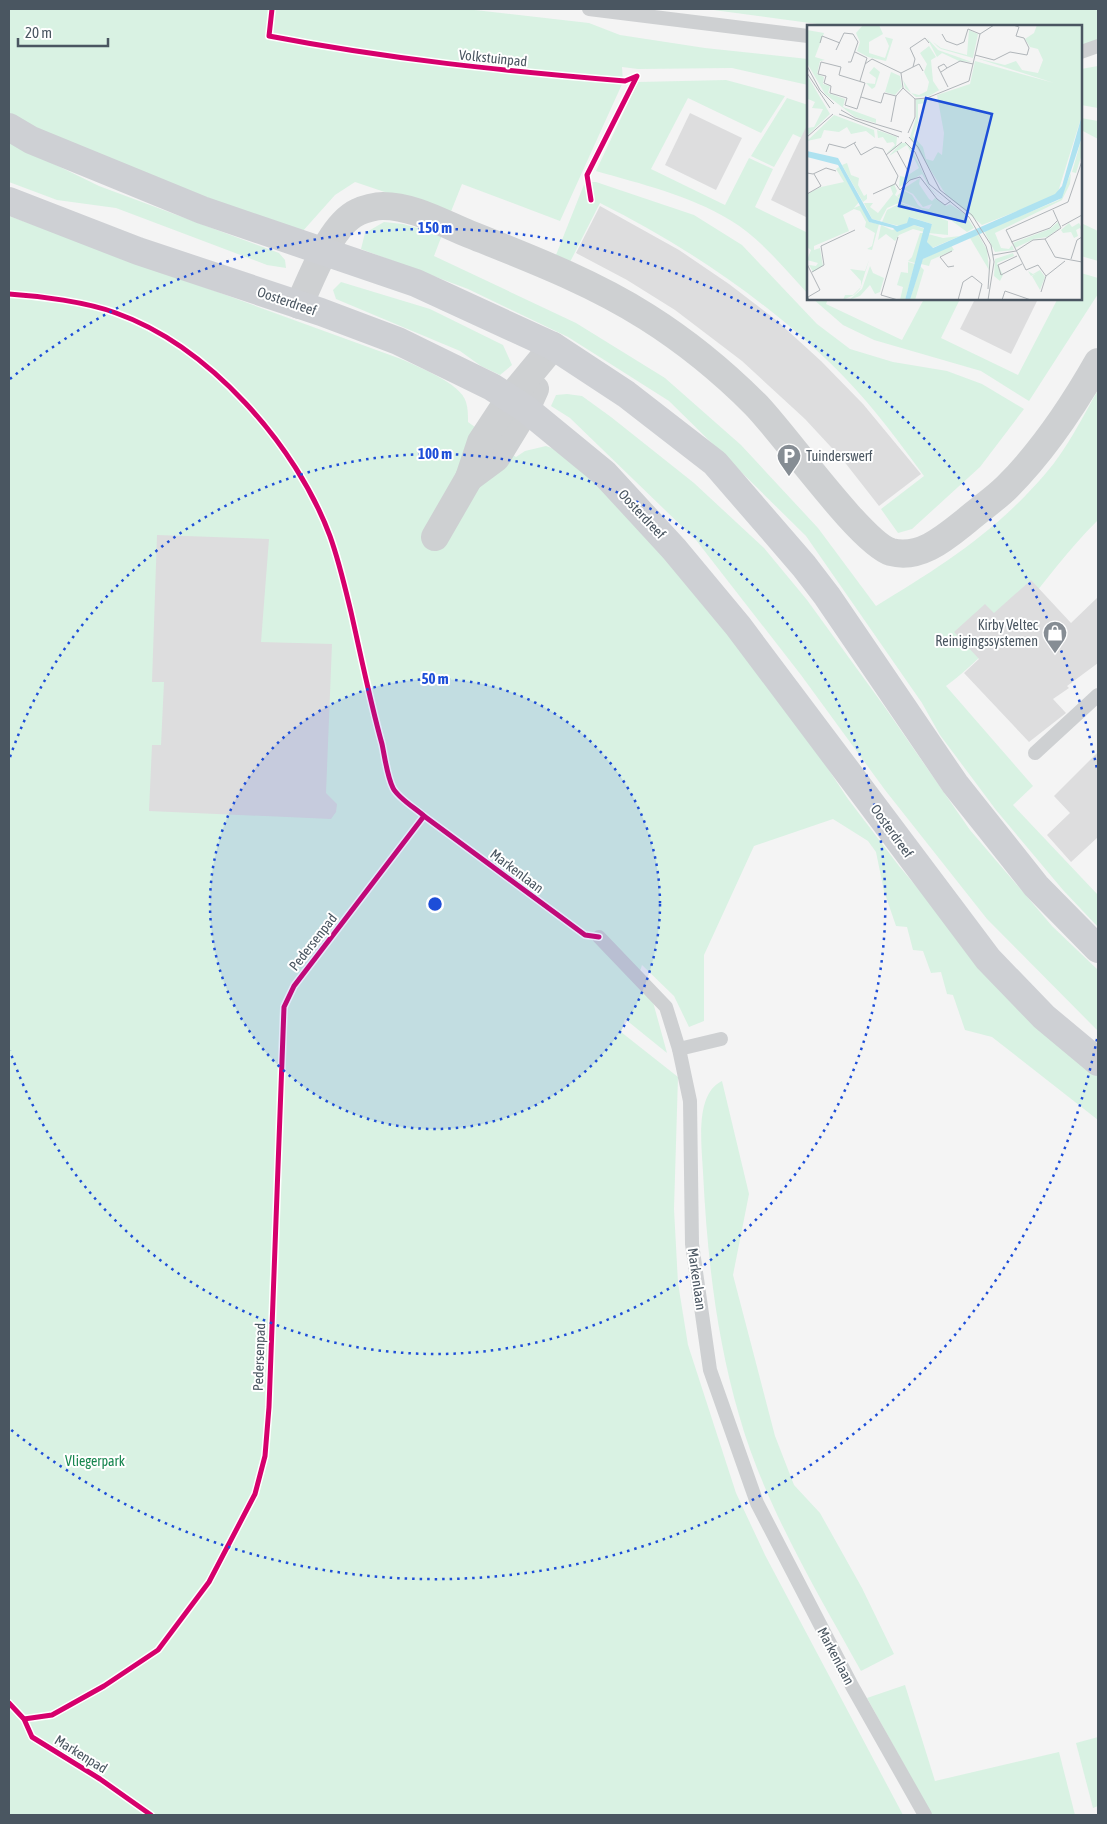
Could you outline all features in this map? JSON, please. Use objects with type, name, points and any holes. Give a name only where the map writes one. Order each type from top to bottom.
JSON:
[{"type":"main road","points":[[9,127],[31,140],[202,210],[416,283],[554,346],[626,394],[715,463],[827,596],[955,784],[1036,886],[1098,948]]},
{"type":"main road","name":"Oosterdreef","points":[[9,201],[138,251],[299,305],[398,341],[518,404],[604,473],[674,549],[738,626],[988,959],[1044,1017],[1098,1062]]},
{"type":"street","points":[[299,305],[331,238],[345,220],[359,212],[382,206],[416,212],[529,258],[605,294],[648,317],[705,360],[753,402],[779,429],[854,522],[878,545],[892,552],[913,552],[938,543],[1006,488],[1034,458],[1086,385],[1098,362]]},
{"type":"street","points":[[435,537],[469,478],[481,442],[518,404],[554,346]]},
{"type":"lane","points":[[590,9],[807,36]]},
{"type":"lane","points":[[1082,52],[1098,46]]},
{"type":"lane","points":[[1035,753],[1098,695]]},
{"type":"lane","name":"Markenlaan","points":[[599,938],[666,1007],[679,1049],[690,1101],[692,1244],[710,1370],[757,1503],[852,1686],[925,1815]]},
{"type":"lane","points":[[679,1049],[721,1039]]},
{"type":"green space","points":[[9,9],[466,9],[589,23],[620,35],[705,48],[807,59],[807,85],[732,68],[638,69],[622,67],[623,82],[560,221],[462,184],[450,214],[355,182],[335,195],[302,232],[156,180],[9,119]]},
{"type":"green space","points":[[706,9],[1098,9],[1098,46],[1082,51],[1082,25],[825,25]]},
{"type":"green space","points":[[1098,66],[1098,108],[1082,105],[1082,69]]},
{"type":"green space","points":[[726,80],[785,96],[761,133],[688,98],[651,169],[725,205],[749,158],[773,169],[755,207],[807,233],[807,293],[762,244],[730,220],[681,197],[596,171],[638,82]]},
{"type":"green space","points":[[787,98],[807,105],[807,141],[793,134],[774,167],[751,156]]},
{"type":"green space","points":[[1082,118],[1098,121],[1098,139],[1082,131]]},
{"type":"green space","points":[[9,142],[99,186],[279,253],[285,260],[286,268],[267,265],[116,208],[57,200],[9,182]]},
{"type":"green space","points":[[585,182],[596,182],[694,215],[742,245],[817,324],[850,349],[893,362],[947,371],[982,384],[1024,409],[980,467],[912,529],[898,533],[881,509],[924,476],[857,390],[819,352],[761,303],[699,259],[600,203],[570,262],[556,255]]},
{"type":"green space","name":"Vliegerpark","points":[[9,216],[401,359],[428,371],[448,382],[462,395],[467,404],[468,422],[516,457],[525,451],[546,446],[571,455],[678,564],[774,687],[848,799],[899,866],[970,950],[1098,1069],[1098,1120],[992,1037],[965,1030],[953,995],[947,994],[941,972],[931,973],[923,951],[913,950],[907,927],[896,926],[884,891],[876,852],[868,841],[833,819],[754,846],[704,955],[704,1021],[689,1027],[674,996],[642,965],[637,981],[650,991],[667,1053],[625,1019],[621,1032],[678,1077],[674,1209],[678,1283],[688,1345],[736,1493],[765,1555],[903,1815],[9,1815]]},
{"type":"green space","points":[[384,222],[403,224],[442,235],[434,256],[576,323],[665,378],[741,445],[818,528],[876,606],[923,577],[966,547],[987,531],[1027,494],[1061,454],[1098,390],[1098,520],[1060,562],[988,649],[946,686],[1033,786],[1013,805],[1098,895],[1098,927],[1063,890],[996,810],[940,735],[922,703],[806,536],[669,401],[568,337],[468,289],[361,249],[365,233]]},
{"type":"green space","points":[[1082,223],[1098,231],[1098,261],[1082,256]]},
{"type":"green space","points":[[1082,273],[1098,278],[1098,294],[1029,401],[981,371],[874,340],[843,325],[814,300],[828,300],[826,304],[902,340],[923,300],[960,300],[941,338],[1018,375],[1057,300],[1082,300]]},
{"type":"green space","points":[[341,282],[430,309],[503,345],[512,365],[500,375],[481,366],[460,351],[336,299],[333,290]]},
{"type":"green space","points":[[556,395],[582,396],[611,417],[694,483],[764,548],[807,600],[884,706],[970,830],[1052,926],[1098,970],[1098,1031],[987,919],[885,790],[801,675],[696,540],[570,418],[551,406]]},
{"type":"green space","points":[[722,1081],[749,1194],[733,1275],[775,1436],[794,1485],[820,1513],[862,1588],[894,1654],[861,1671],[792,1546],[762,1481],[739,1415],[731,1385],[724,1355],[710,1264],[701,1136],[703,1109],[707,1097],[713,1088]]},
{"type":"green space","points":[[905,1685],[935,1781],[1059,1752],[1075,1815],[932,1815],[867,1698]]},
{"type":"green space","points":[[1098,1737],[1098,1806],[1093,1808],[1076,1743]]},
{"type":"building","points":[[690,113],[742,138],[716,190],[665,165]]},
{"type":"building","points":[[807,125],[807,218],[771,200]]},
{"type":"building","points":[[600,206],[679,250],[729,284],[776,320],[821,361],[863,404],[921,474],[879,506],[843,460],[805,419],[742,361],[675,310],[627,280],[576,253]]},
{"type":"building","points":[[974,300],[1038,300],[1011,354],[960,329]]},
{"type":"building","points":[[157,535],[269,539],[261,642],[332,644],[326,793],[337,804],[336,812],[331,819],[149,811],[152,745],[161,745],[164,682],[152,682]]},
{"type":"building","points":[[1031,580],[1071,623],[1098,597],[1098,663],[1053,699],[1066,713],[1029,742],[964,673],[979,659],[954,632],[985,604],[994,613]]},
{"type":"building","points":[[1098,752],[1098,837],[1071,862],[1047,835],[1070,813],[1054,796]]},
{"type":"cycle path","name":"Volkstuinpad","points":[[272,9],[269,36],[402,58],[535,73],[625,81],[637,76],[587,175],[591,200]]},
{"type":"cycle path","name":"Pedersenpad","points":[[9,294],[49,298],[104,309],[151,328],[184,349],[216,374],[272,434],[295,467],[315,502],[330,536],[339,564],[391,783],[399,795],[424,816],[294,986],[284,1007],[269,1407],[265,1456],[255,1494],[209,1582],[158,1650],[104,1686],[52,1715],[24,1719]]},
{"type":"cycle path","points":[[424,816],[585,935],[599,937]]},
{"type":"cycle path","name":"Markenpad","points":[[9,1703],[24,1719],[32,1737],[100,1779],[151,1815]]},
{"type":"place","name":"Tuinderswerf","points":[[789,477]]},
{"type":"place","name":"Kirby Veltec Reinigingssystemen","points":[[1055,654]]}]
